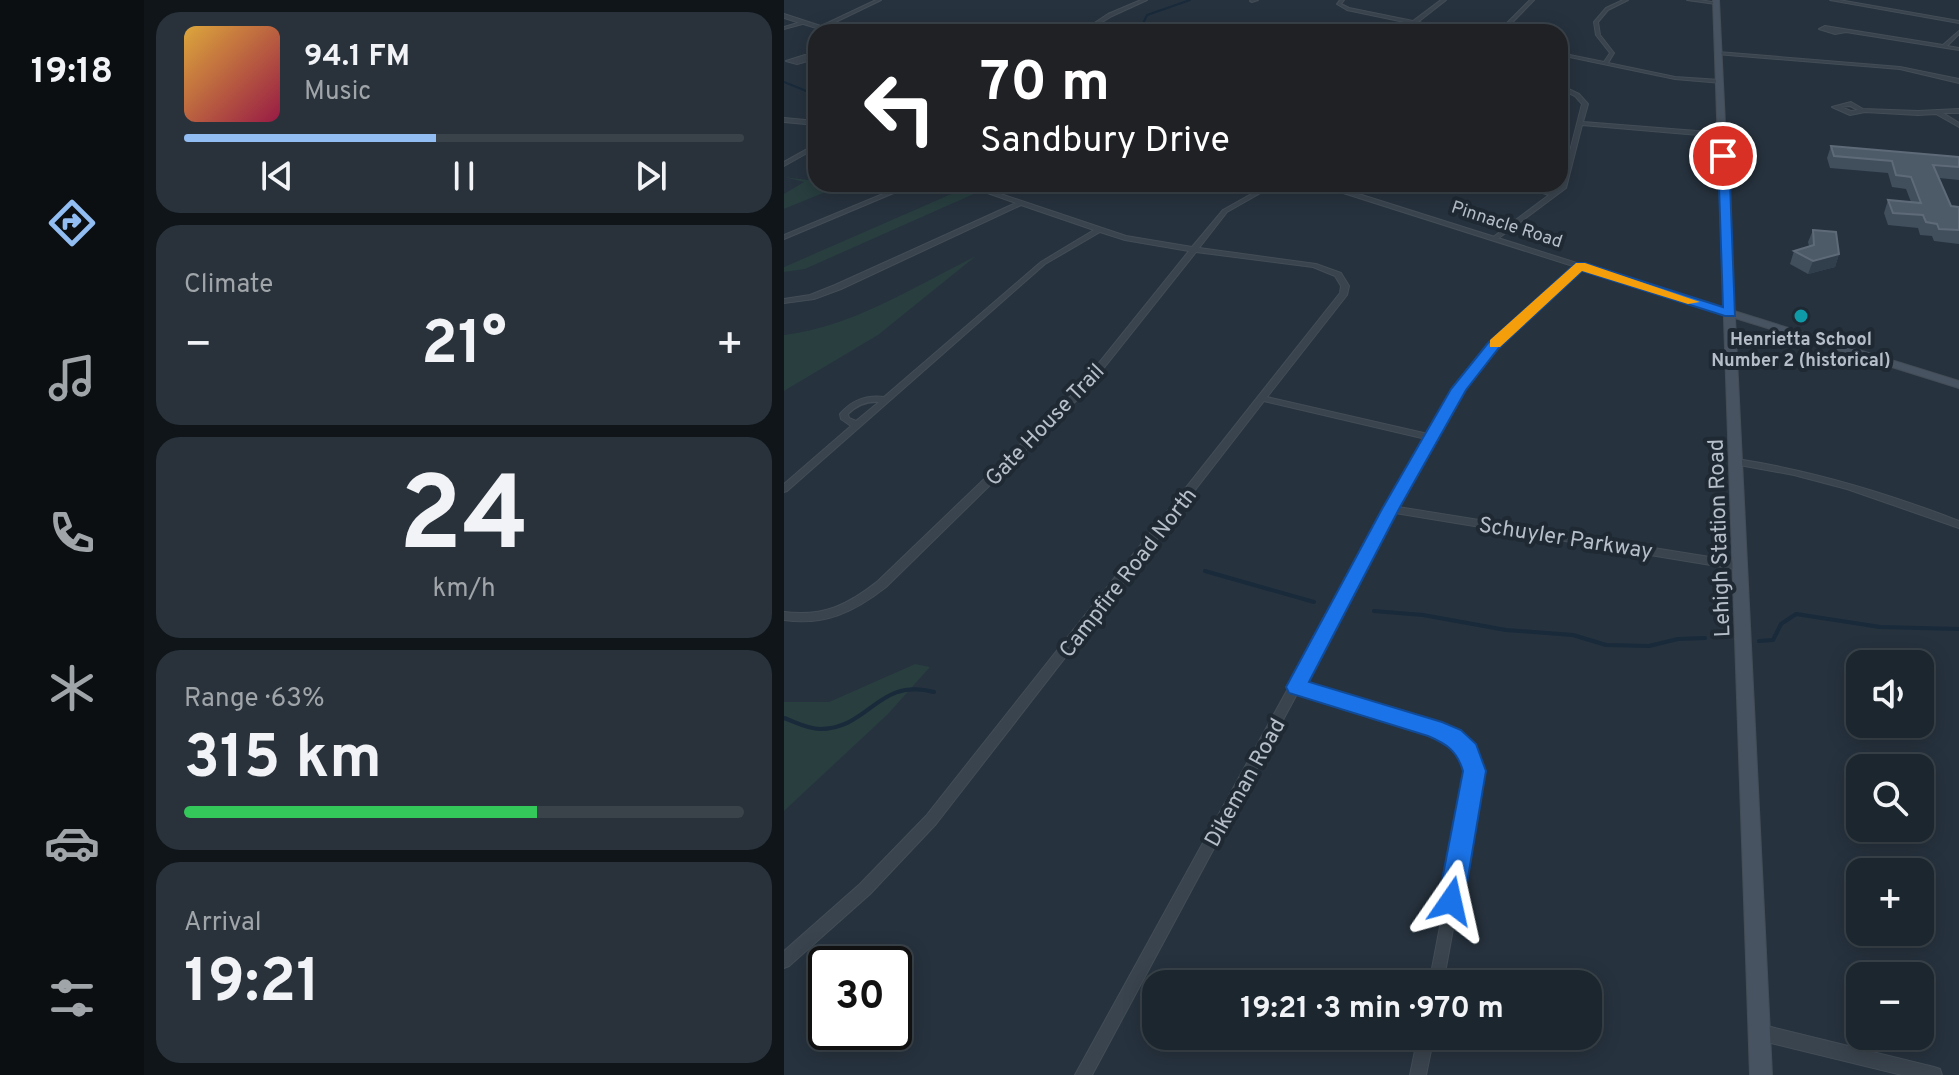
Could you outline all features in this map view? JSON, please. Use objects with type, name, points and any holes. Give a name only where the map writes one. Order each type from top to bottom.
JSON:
[{"type":"main road","name":"Lehigh Station Road","points":[[1716,1],[1761,1075]]},
{"type":"main road","name":"Pinnacle Road","points":[[1730,313],[1959,385]]},
{"type":"street","points":[[828,24],[879,0]]},
{"type":"street","points":[[1096,24],[1145,0]]},
{"type":"street","points":[[1342,0],[1339,4],[1344,7],[1419,24]]},
{"type":"street","points":[[1414,23],[1444,0]]},
{"type":"street","points":[[1508,24],[1532,0]]},
{"type":"street","points":[[1605,63],[1612,53],[1598,35],[1596,22],[1607,9],[1626,0]]},
{"type":"street","points":[[1689,0],[1716,1]]},
{"type":"street","points":[[1832,0],[1959,22]]},
{"type":"street","points":[[784,16],[809,24]]},
{"type":"street","points":[[784,28],[804,22]]},
{"type":"street","points":[[1844,30],[1959,49]]},
{"type":"street","points":[[1944,46],[1959,32]]},
{"type":"street","points":[[1718,53],[1881,66],[1959,81]]},
{"type":"street","points":[[1568,56],[1675,78],[1720,82]]},
{"type":"street","points":[[1568,92],[1583,101],[1568,180]]},
{"type":"street","points":[[1863,110],[1959,111]]},
{"type":"street","points":[[1938,113],[1959,125]]},
{"type":"street","points":[[784,120],[808,122]]},
{"type":"street","points":[[1580,123],[1722,135]]},
{"type":"street","points":[[784,164],[808,150]]},
{"type":"street","points":[[784,237],[893,192]]},
{"type":"street","points":[[987,192],[1097,231],[1195,250]]},
{"type":"street","name":"Gate House Trail","points":[[784,616],[812,619],[835,613],[867,597],[882,584],[1081,391],[1225,211],[1259,192]]},
{"type":"street","name":"Pinnacle Road","points":[[1344,192],[1730,313]]},
{"type":"street","points":[[1545,192],[1555,195]]},
{"type":"street","points":[[1494,239],[1558,192]]},
{"type":"street","points":[[784,301],[811,297],[838,287],[1019,204]]},
{"type":"street","points":[[784,489],[1043,263],[1097,231]]},
{"type":"street","name":"Campfire Road North","points":[[784,961],[865,889],[931,820],[1264,399],[1339,302],[1345,286],[1333,271],[1314,265],[1195,250]]},
{"type":"street","name":"Dikeman Road","points":[[1083,1075],[1390,509],[1459,389],[1493,346],[1580,266]]},
{"type":"street","points":[[857,425],[845,419],[844,414],[849,407],[868,398],[886,400]]},
{"type":"street","points":[[1264,399],[1430,437]]},
{"type":"street","points":[[1737,462],[1846,484],[1959,525]]},
{"type":"street","name":"Schuyler Parkway","points":[[1390,509],[1741,566]]},
{"type":"street","points":[[1296,687],[1434,728],[1461,742],[1473,759],[1472,791],[1439,970]]},
{"type":"street","points":[[1759,1032],[1934,1075]]},
{"type":"street","points":[[1418,1075],[1423,1050]]},
{"type":"green space","points":[[784,177],[808,180],[808,192],[825,192],[784,209],[784,194],[804,182]]},
{"type":"green space","points":[[956,192],[976,193],[805,269],[784,272],[784,267]]},
{"type":"green space","points":[[976,256],[878,335],[784,391],[784,335],[834,324],[859,314]]},
{"type":"green space","points":[[915,664],[930,667],[888,714],[784,811],[784,702],[829,702]]},
{"type":"building","points":[[1831,146],[1959,157],[1959,167],[1933,165],[1951,206],[1959,207],[1959,230],[1939,229],[1937,224],[1926,222],[1923,215],[1893,213],[1888,200],[1921,203],[1911,177],[1896,175],[1892,161],[1834,156]]},
{"type":"building","points":[[1813,230],[1836,232],[1839,254],[1813,261],[1794,251],[1814,245]]},
{"type":"waterway","points":[[1143,24],[1147,15],[1190,0]]},
{"type":"waterway","points":[[784,82],[808,92]]},
{"type":"waterway","points":[[1205,571],[1314,602]]},
{"type":"waterway","points":[[1374,611],[1423,615],[1506,630],[1573,635],[1606,645],[1649,646],[1678,639],[1705,638]]},
{"type":"waterway","points":[[1759,641],[1773,640],[1781,624],[1796,614],[1880,627],[1959,629]]},
{"type":"waterway","points":[[784,718],[815,729],[837,727],[899,691],[915,689],[934,692]]},
{"type":"slow traffic","points":[[1495,344],[1580,266],[1693,302]]},
{"type":"place","name":"Henrietta School Number 2 (historical)","points":[[1801,316]]},
{"type":"route","points":[[1451,901],[1475,771],[1468,750],[1461,742],[1434,728],[1296,687],[1390,509],[1459,389],[1493,346],[1580,266],[1730,313],[1723,156]]}]
